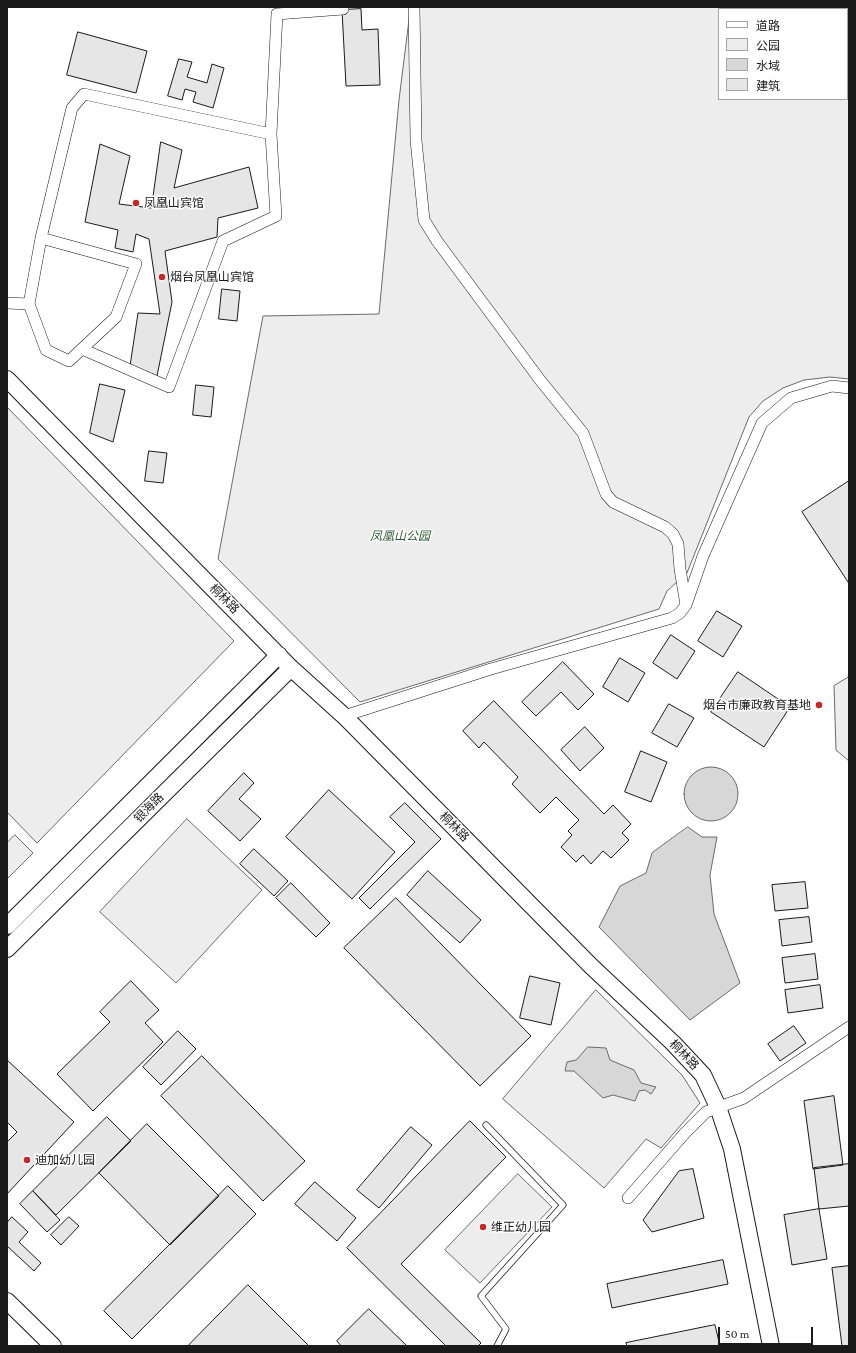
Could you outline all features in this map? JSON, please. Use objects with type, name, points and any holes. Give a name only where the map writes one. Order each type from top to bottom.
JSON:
[{"type":"street","points":[[414,7],[416,140],[424,220],[437,241],[540,380],[583,433],[606,494],[613,502],[665,527],[673,534],[678,544],[680,569],[686,605]]},
{"type":"street","points":[[82,349],[169,387],[223,241],[276,216],[271,134],[277,14],[343,9]]},
{"type":"street","points":[[41,238],[136,264],[116,317],[69,361],[46,350],[29,304],[41,238],[72,108],[84,94],[271,134]]},
{"type":"street","points":[[7,303],[29,304]]},
{"type":"street","name":"桐林路","points":[[7,379],[291,668],[344,716],[591,966],[673,1043],[703,1075],[718,1107],[732,1149],[771,1346]]},
{"type":"street","points":[[344,716],[490,669],[672,618],[680,613],[686,605],[703,556],[762,424],[791,398],[832,386],[849,388]]},
{"type":"street","name":"银海路","points":[[7,926],[279,655]]},
{"type":"street","name":"银海路","points":[[7,949],[291,668]]},
{"type":"street","points":[[628,1198],[685,1133],[706,1112],[744,1098],[849,1027]]},
{"type":"street","points":[[7,1301],[53,1346]]},
{"type":"lane","points":[[486,1125],[563,1204],[480,1296],[506,1329],[496,1346]]},
{"type":"green space","name":"凤凰山公园","points":[[411,7],[849,7],[849,379],[830,377],[804,380],[783,388],[763,401],[749,417],[687,573],[667,591],[659,609],[360,702],[218,559],[263,316],[379,314],[399,100]]},
{"type":"green space","points":[[7,407],[234,641],[37,843],[7,812]]},
{"type":"green space","points":[[849,677],[849,761],[836,750],[834,686]]},
{"type":"green space","points":[[187,819],[262,890],[176,983],[100,912]]},
{"type":"green space","points":[[15,835],[33,853],[7,879],[7,843]]},
{"type":"green space","points":[[596,990],[682,1075],[700,1103],[661,1148],[646,1139],[604,1188],[503,1099]]},
{"type":"green space","points":[[518,1174],[552,1207],[480,1283],[445,1250]]},
{"type":"water","points":[[711,767],[721,769],[730,775],[736,784],[738,794],[736,804],[730,813],[721,819],[711,821],[701,819],[692,813],[686,804],[684,794],[686,784],[692,775],[701,769]]},
{"type":"water","points":[[688,827],[702,837],[717,837],[710,875],[714,914],[740,983],[690,1020],[599,927],[620,886],[646,873],[652,853]]},
{"type":"water","points":[[588,1047],[606,1048],[610,1060],[634,1070],[641,1083],[656,1087],[651,1094],[645,1090],[639,1091],[635,1101],[613,1095],[603,1098],[574,1071],[565,1071],[567,1062],[576,1060]]},
{"type":"building","points":[[361,9],[362,30],[378,29],[380,85],[346,86],[342,10]]},
{"type":"building","points":[[78,32],[147,51],[136,93],[67,75]]},
{"type":"building","points":[[179,59],[192,62],[187,77],[207,83],[212,64],[224,68],[213,108],[193,102],[196,92],[185,89],[182,100],[168,96]]},
{"type":"building","name":"烟台凤凰山宾馆","points":[[161,142],[182,150],[174,188],[249,167],[258,208],[218,218],[217,237],[165,251],[172,302],[157,376],[130,366],[138,313],[160,314],[149,239],[136,234],[133,252],[115,248],[118,230],[85,222],[100,144],[130,156],[119,204],[151,208]]},
{"type":"building","points":[[222,289],[240,291],[237,321],[219,319]]},
{"type":"building","points":[[100,384],[125,390],[113,442],[90,433]]},
{"type":"building","points":[[196,385],[214,387],[211,417],[193,415]]},
{"type":"building","points":[[149,451],[167,453],[163,483],[145,481]]},
{"type":"building","points":[[849,481],[849,581],[848,582],[802,512]]},
{"type":"building","points":[[717,611],[742,626],[723,657],[698,641]]},
{"type":"building","points":[[671,635],[695,651],[677,679],[653,663]]},
{"type":"building","points":[[620,658],[645,673],[628,702],[603,687]]},
{"type":"building","points":[[563,662],[594,694],[578,710],[561,692],[536,716],[522,702]]},
{"type":"building","points":[[738,672],[790,707],[764,747],[711,712]]},
{"type":"building","points":[[494,701],[604,814],[613,805],[631,824],[622,833],[629,840],[611,858],[603,851],[591,864],[583,855],[576,862],[561,847],[572,835],[568,831],[579,820],[556,797],[540,813],[512,784],[518,777],[484,742],[479,748],[463,731]]},
{"type":"building","points":[[669,704],[694,718],[677,747],[652,733]]},
{"type":"building","points":[[585,727],[604,748],[580,771],[561,750]]},
{"type":"building","points":[[641,751],[667,762],[651,802],[625,792]]},
{"type":"building","points":[[244,773],[254,783],[239,799],[261,819],[240,841],[208,811]]},
{"type":"building","points":[[329,790],[395,852],[352,899],[286,837]]},
{"type":"building","points":[[405,803],[441,839],[370,909],[359,898],[415,842],[390,817]]},
{"type":"building","points":[[254,849],[288,881],[274,896],[240,864]]},
{"type":"building","points":[[428,871],[481,920],[460,943],[407,895]]},
{"type":"building","points":[[805,882],[808,908],[775,911],[772,885]]},
{"type":"building","points":[[291,883],[330,923],[316,937],[276,898]]},
{"type":"building","points":[[396,898],[531,1036],[480,1086],[344,948]]},
{"type":"building","points":[[809,917],[812,942],[782,946],[779,920]]},
{"type":"building","points":[[815,954],[818,979],[785,983],[782,958]]},
{"type":"building","points":[[530,976],[560,983],[551,1025],[520,1018]]},
{"type":"building","points":[[131,981],[159,1010],[145,1023],[163,1042],[93,1111],[57,1074],[110,1022],[100,1012]]},
{"type":"building","points":[[820,985],[823,1008],[788,1013],[785,990]]},
{"type":"building","points":[[794,1026],[806,1043],[780,1061],[768,1044]]},
{"type":"building","points":[[178,1031],[196,1049],[161,1085],[143,1067]]},
{"type":"building","points":[[202,1056],[305,1161],[263,1201],[161,1096]]},
{"type":"building","name":"迪加幼儿园","points":[[7,1060],[74,1122],[7,1194],[7,1142],[17,1132],[7,1122]]},
{"type":"building","points":[[834,1096],[843,1165],[813,1169],[804,1101]]},
{"type":"building","points":[[107,1117],[131,1141],[56,1215],[33,1191]]},
{"type":"building","points":[[470,1121],[506,1157],[401,1264],[481,1343],[478,1346],[446,1346],[347,1248]]},
{"type":"building","points":[[147,1124],[219,1196],[170,1245],[99,1173]]},
{"type":"building","points":[[411,1127],[432,1145],[379,1208],[357,1190]]},
{"type":"building","points":[[849,1164],[849,1206],[819,1209],[814,1168]]},
{"type":"building","points":[[693,1169],[704,1218],[652,1232],[643,1220],[679,1171]]},
{"type":"building","points":[[315,1182],[356,1218],[337,1241],[295,1204]]},
{"type":"building","points":[[228,1186],[256,1214],[132,1339],[104,1311]]},
{"type":"building","points":[[33,1191],[60,1220],[47,1232],[20,1204]]},
{"type":"building","points":[[819,1209],[827,1259],[792,1265],[784,1215]]},
{"type":"building","points":[[12,1217],[28,1232],[19,1242],[41,1263],[34,1271],[7,1246],[7,1223]]},
{"type":"building","points":[[69,1217],[79,1226],[61,1245],[51,1235]]},
{"type":"building","points":[[723,1260],[728,1284],[612,1308],[607,1284]]},
{"type":"building","points":[[849,1266],[849,1346],[842,1346],[832,1268]]},
{"type":"building","points":[[248,1285],[309,1346],[188,1346]]},
{"type":"building","points":[[369,1309],[407,1346],[341,1346],[337,1341]]},
{"type":"building","points":[[715,1325],[720,1346],[627,1346],[626,1343]]},
{"type":"place","name":"凤凰山宾馆","points":[[136,203]]},
{"type":"place","name":"烟台凤凰山宾馆","points":[[162,277]]},
{"type":"place","name":"烟台市廉政教育基地","points":[[819,705]]},
{"type":"place","name":"迪加幼儿园","points":[[27,1160]]},
{"type":"place","name":"维正幼儿园","points":[[483,1227]]}]
